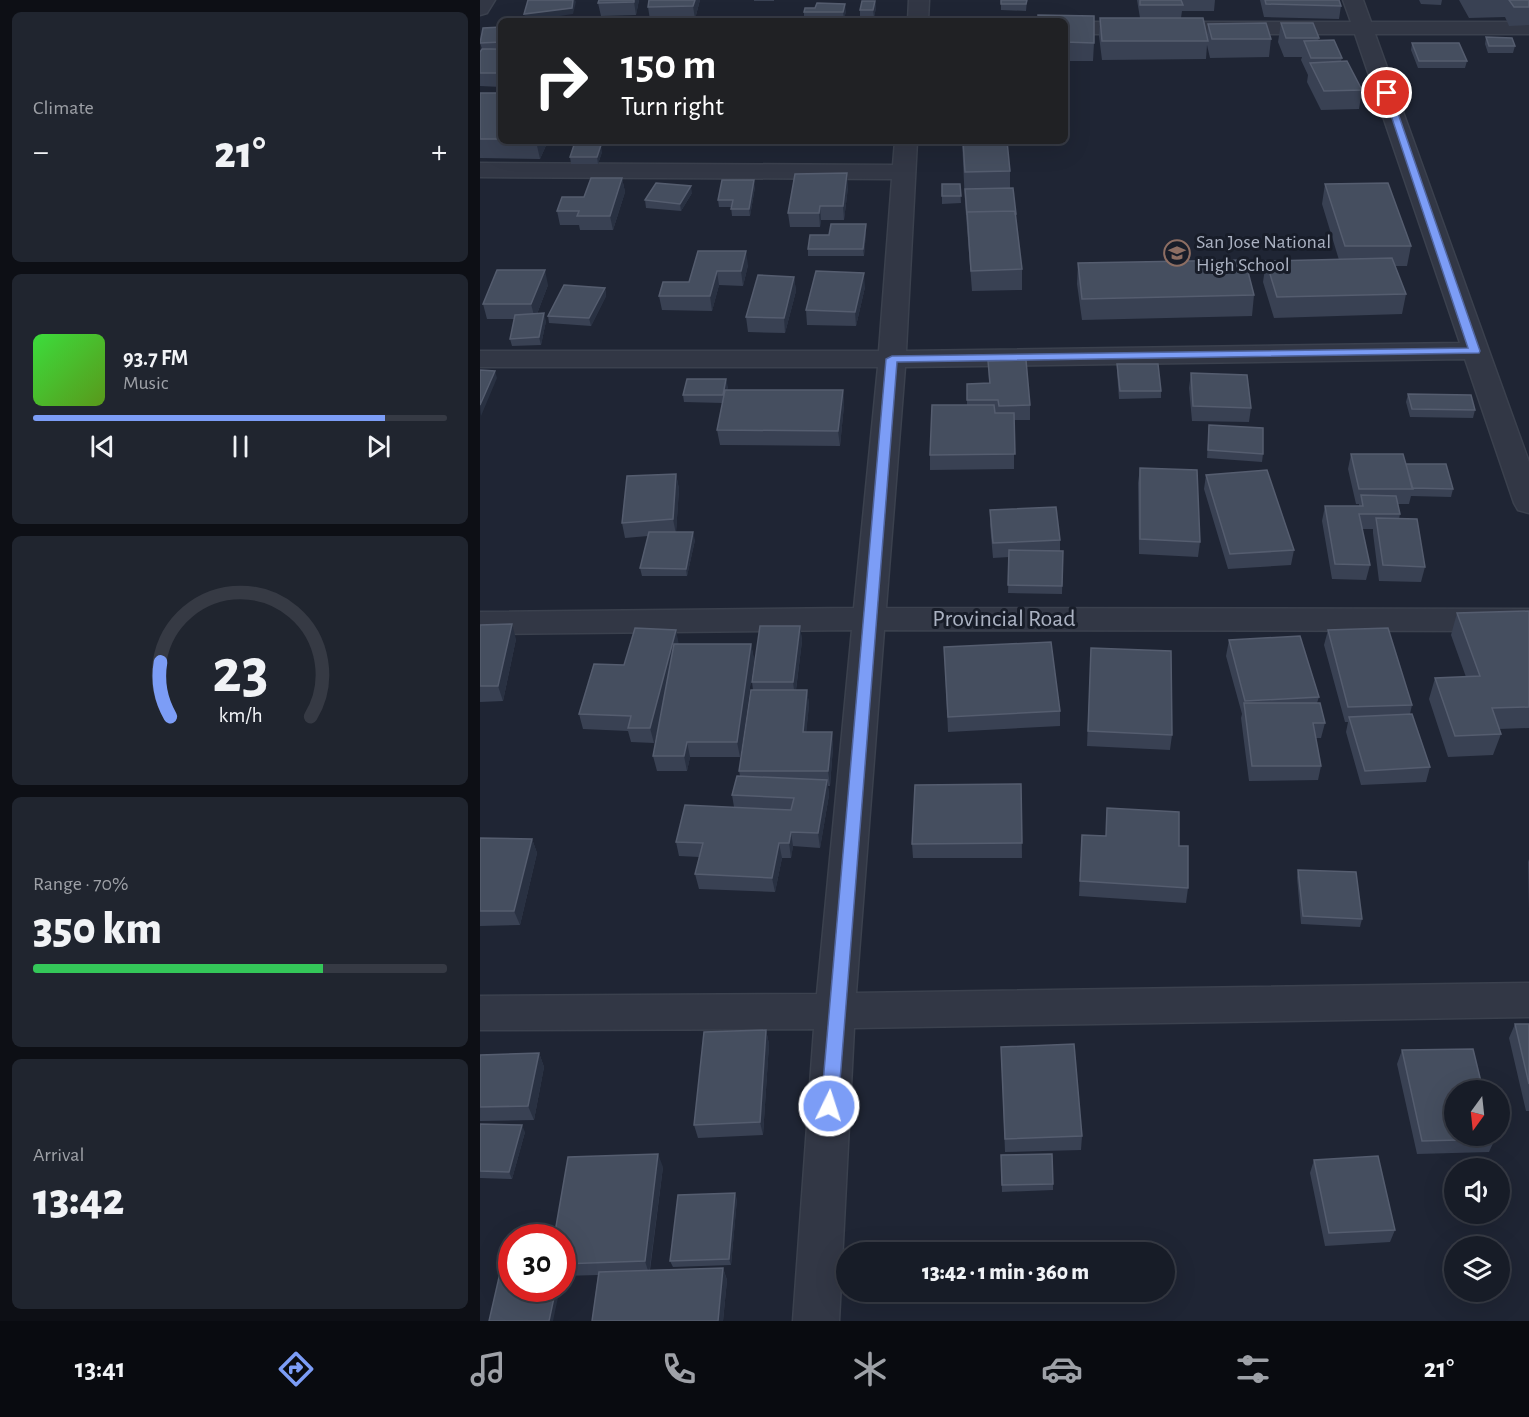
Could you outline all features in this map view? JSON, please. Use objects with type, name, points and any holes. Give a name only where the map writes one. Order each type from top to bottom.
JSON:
[{"type":"street","points":[[480,9],[484,0]]},
{"type":"street","points":[[918,18],[919,0]]},
{"type":"street","points":[[1353,0],[1365,28],[1529,503]]},
{"type":"street","points":[[1068,28],[1529,27]]},
{"type":"street","points":[[480,170],[904,156],[892,359],[835,1011],[816,1321]]},
{"type":"street","points":[[480,359],[892,359],[1475,351]]},
{"type":"street","name":"Provincial Road","points":[[480,623],[870,619],[1529,620]]},
{"type":"street","points":[[480,1013],[835,1011],[1529,1000]]},
{"type":"building","points":[[528,0],[573,0],[572,8],[524,14]]},
{"type":"building","points":[[599,0],[634,0],[634,2],[598,3]]},
{"type":"building","points":[[649,0],[695,0],[693,6],[648,7]]},
{"type":"building","points":[[1001,0],[1027,0],[1026,4],[1001,4]]},
{"type":"building","points":[[1140,0],[1181,0],[1183,5],[1140,5]]},
{"type":"building","points":[[1265,0],[1339,0],[1341,6],[1266,4]]},
{"type":"building","points":[[1509,0],[1529,0],[1529,7],[1514,7]]},
{"type":"building","points":[[862,1],[875,1],[873,10],[860,10]]},
{"type":"building","points":[[817,3],[845,4],[843,12],[804,12],[805,8],[815,8]]},
{"type":"building","points":[[1038,15],[1094,16],[1094,43],[1068,42],[1068,18],[1038,18]]},
{"type":"building","points":[[1100,18],[1203,18],[1208,41],[1102,41]]},
{"type":"building","points":[[1266,23],[1271,39],[1212,39],[1208,24]]},
{"type":"building","points":[[1281,23],[1313,23],[1319,38],[1286,38]]},
{"type":"building","points":[[498,27],[498,42],[480,43],[483,28]]},
{"type":"building","points":[[1486,37],[1512,38],[1515,46],[1489,46]]},
{"type":"building","points":[[1334,40],[1342,58],[1311,58],[1304,41]]},
{"type":"building","points":[[1412,43],[1459,43],[1467,61],[1419,61]]},
{"type":"building","points":[[482,49],[498,49],[498,73],[480,73]]},
{"type":"building","points":[[1347,61],[1362,90],[1324,91],[1310,63]]},
{"type":"building","points":[[480,93],[498,93],[498,139],[480,139]]},
{"type":"building","points":[[963,144],[1007,144],[1010,171],[965,172]]},
{"type":"building","points":[[574,145],[601,145],[597,157],[570,157]]},
{"type":"building","points":[[847,173],[843,206],[820,206],[819,213],[788,213],[795,174]]},
{"type":"building","points":[[591,178],[622,178],[610,216],[577,216],[579,211],[557,211],[562,197],[584,197]]},
{"type":"building","points":[[722,180],[754,180],[749,209],[731,209],[733,200],[718,200]]},
{"type":"building","points":[[656,183],[691,186],[680,204],[645,200]]},
{"type":"building","points":[[1388,183],[1411,246],[1345,246],[1325,184]]},
{"type":"building","points":[[942,184],[960,184],[961,196],[942,196]]},
{"type":"building","points":[[1013,188],[1016,214],[1015,211],[967,212],[967,215],[965,189]]},
{"type":"building","points":[[1015,211],[1022,269],[971,271],[967,212]]},
{"type":"building","points":[[831,224],[866,224],[863,249],[808,249],[810,235],[829,235]]},
{"type":"building","points":[[698,251],[746,251],[741,271],[717,271],[710,296],[659,296],[663,282],[689,282]]},
{"type":"building","points":[[1392,258],[1406,294],[1277,297],[1266,261]]},
{"type":"building","points":[[1245,260],[1254,295],[1082,299],[1078,263]]},
{"type":"building","points":[[497,270],[545,270],[531,304],[483,304]]},
{"type":"building","points":[[816,271],[864,273],[855,312],[806,310]]},
{"type":"building","points":[[758,275],[794,277],[784,318],[746,317]]},
{"type":"building","points":[[564,285],[605,288],[589,318],[548,316]]},
{"type":"building","points":[[544,313],[539,337],[510,339],[515,315]]},
{"type":"building","points":[[1026,360],[1030,405],[999,406],[998,400],[967,400],[967,384],[990,383],[988,361]]},
{"type":"building","points":[[1117,364],[1158,364],[1161,391],[1120,391]]},
{"type":"building","points":[[480,370],[495,371],[480,405]]},
{"type":"building","points":[[1191,373],[1247,375],[1251,408],[1193,406]]},
{"type":"building","points":[[687,379],[726,379],[723,395],[683,395]]},
{"type":"building","points":[[725,390],[843,390],[838,431],[717,430]]},
{"type":"building","points":[[1408,394],[1471,395],[1475,410],[1412,409]]},
{"type":"building","points":[[932,405],[994,405],[995,413],[1014,413],[1015,454],[930,455]]},
{"type":"building","points":[[1209,425],[1263,428],[1263,454],[1208,450]]},
{"type":"building","points":[[1351,454],[1403,454],[1413,489],[1359,489]]},
{"type":"building","points":[[1406,464],[1446,464],[1453,489],[1412,488]]},
{"type":"building","points":[[1140,468],[1197,470],[1200,542],[1140,539]]},
{"type":"building","points":[[1267,470],[1294,550],[1230,554],[1206,475]]},
{"type":"building","points":[[676,474],[673,519],[622,523],[627,476]]},
{"type":"building","points":[[1361,495],[1396,496],[1400,514],[1359,514],[1370,565],[1335,564],[1325,506],[1363,506]]},
{"type":"building","points":[[1056,507],[1060,540],[993,543],[990,510]]},
{"type":"building","points":[[1376,518],[1417,519],[1425,567],[1383,565]]},
{"type":"building","points":[[649,532],[693,532],[686,569],[640,568]]},
{"type":"building","points":[[1009,550],[1063,551],[1062,586],[1008,585]]},
{"type":"building","points":[[1529,611],[1529,707],[1492,708],[1501,734],[1455,736],[1435,678],[1480,676],[1457,613]]},
{"type":"building","points":[[512,624],[498,686],[480,686],[480,625]]},
{"type":"building","points":[[760,626],[800,626],[793,682],[752,682]]},
{"type":"building","points":[[635,628],[676,630],[650,728],[628,728],[631,716],[579,714],[594,664],[624,665]]},
{"type":"building","points":[[1388,628],[1412,705],[1348,707],[1328,630]]},
{"type":"building","points":[[1300,636],[1319,697],[1245,701],[1229,640]]},
{"type":"building","points":[[1051,642],[1060,711],[948,717],[944,647]]},
{"type":"building","points":[[674,644],[751,644],[737,742],[687,742],[684,756],[653,756]]},
{"type":"building","points":[[1091,648],[1171,651],[1172,735],[1088,731]]},
{"type":"building","points":[[751,690],[807,690],[803,732],[832,732],[828,771],[739,771]]},
{"type":"building","points":[[1244,703],[1320,703],[1325,723],[1313,723],[1321,766],[1252,766]]},
{"type":"building","points":[[1412,714],[1430,767],[1365,771],[1349,717]]},
{"type":"building","points":[[737,776],[827,780],[818,833],[791,832],[789,843],[779,843],[772,878],[695,874],[703,843],[676,842],[685,805],[791,810],[794,798],[732,795]]},
{"type":"building","points":[[1021,784],[1022,843],[912,844],[915,785]]},
{"type":"building","points":[[1107,808],[1179,812],[1179,846],[1188,846],[1188,888],[1080,881],[1082,835],[1106,836]]},
{"type":"building","points":[[480,838],[532,839],[514,911],[480,911]]},
{"type":"building","points":[[1298,870],[1356,872],[1362,919],[1303,916]]},
{"type":"building","points":[[1515,1024],[1529,1024],[1529,1084]]},
{"type":"building","points":[[766,1030],[760,1122],[694,1125],[704,1032]]},
{"type":"building","points":[[1074,1044],[1082,1136],[1005,1139],[1001,1047]]},
{"type":"building","points":[[1473,1049],[1481,1080],[1444,1080],[1444,1140],[1422,1141],[1402,1050]]},
{"type":"building","points":[[539,1053],[528,1106],[480,1107],[480,1055]]},
{"type":"building","points":[[480,1124],[522,1125],[509,1172],[480,1171]]},
{"type":"building","points":[[658,1154],[645,1261],[576,1263],[576,1224],[556,1224],[568,1157]]},
{"type":"building","points":[[1052,1154],[1053,1184],[1002,1185],[1001,1155]]},
{"type":"building","points":[[1378,1156],[1395,1230],[1329,1233],[1314,1160]]},
{"type":"building","points":[[735,1193],[729,1259],[670,1261],[678,1195]]},
{"type":"building","points":[[723,1268],[718,1321],[592,1321],[599,1272]]},
{"type":"building","points":[[498,1282],[498,1302],[553,1302],[549,1321],[489,1321]]},
{"type":"place","name":"San Jose National High School","points":[[1177,253]]},
{"type":"route","points":[[829,1106],[835,1011],[892,359],[1475,351],[1387,93]]}]
